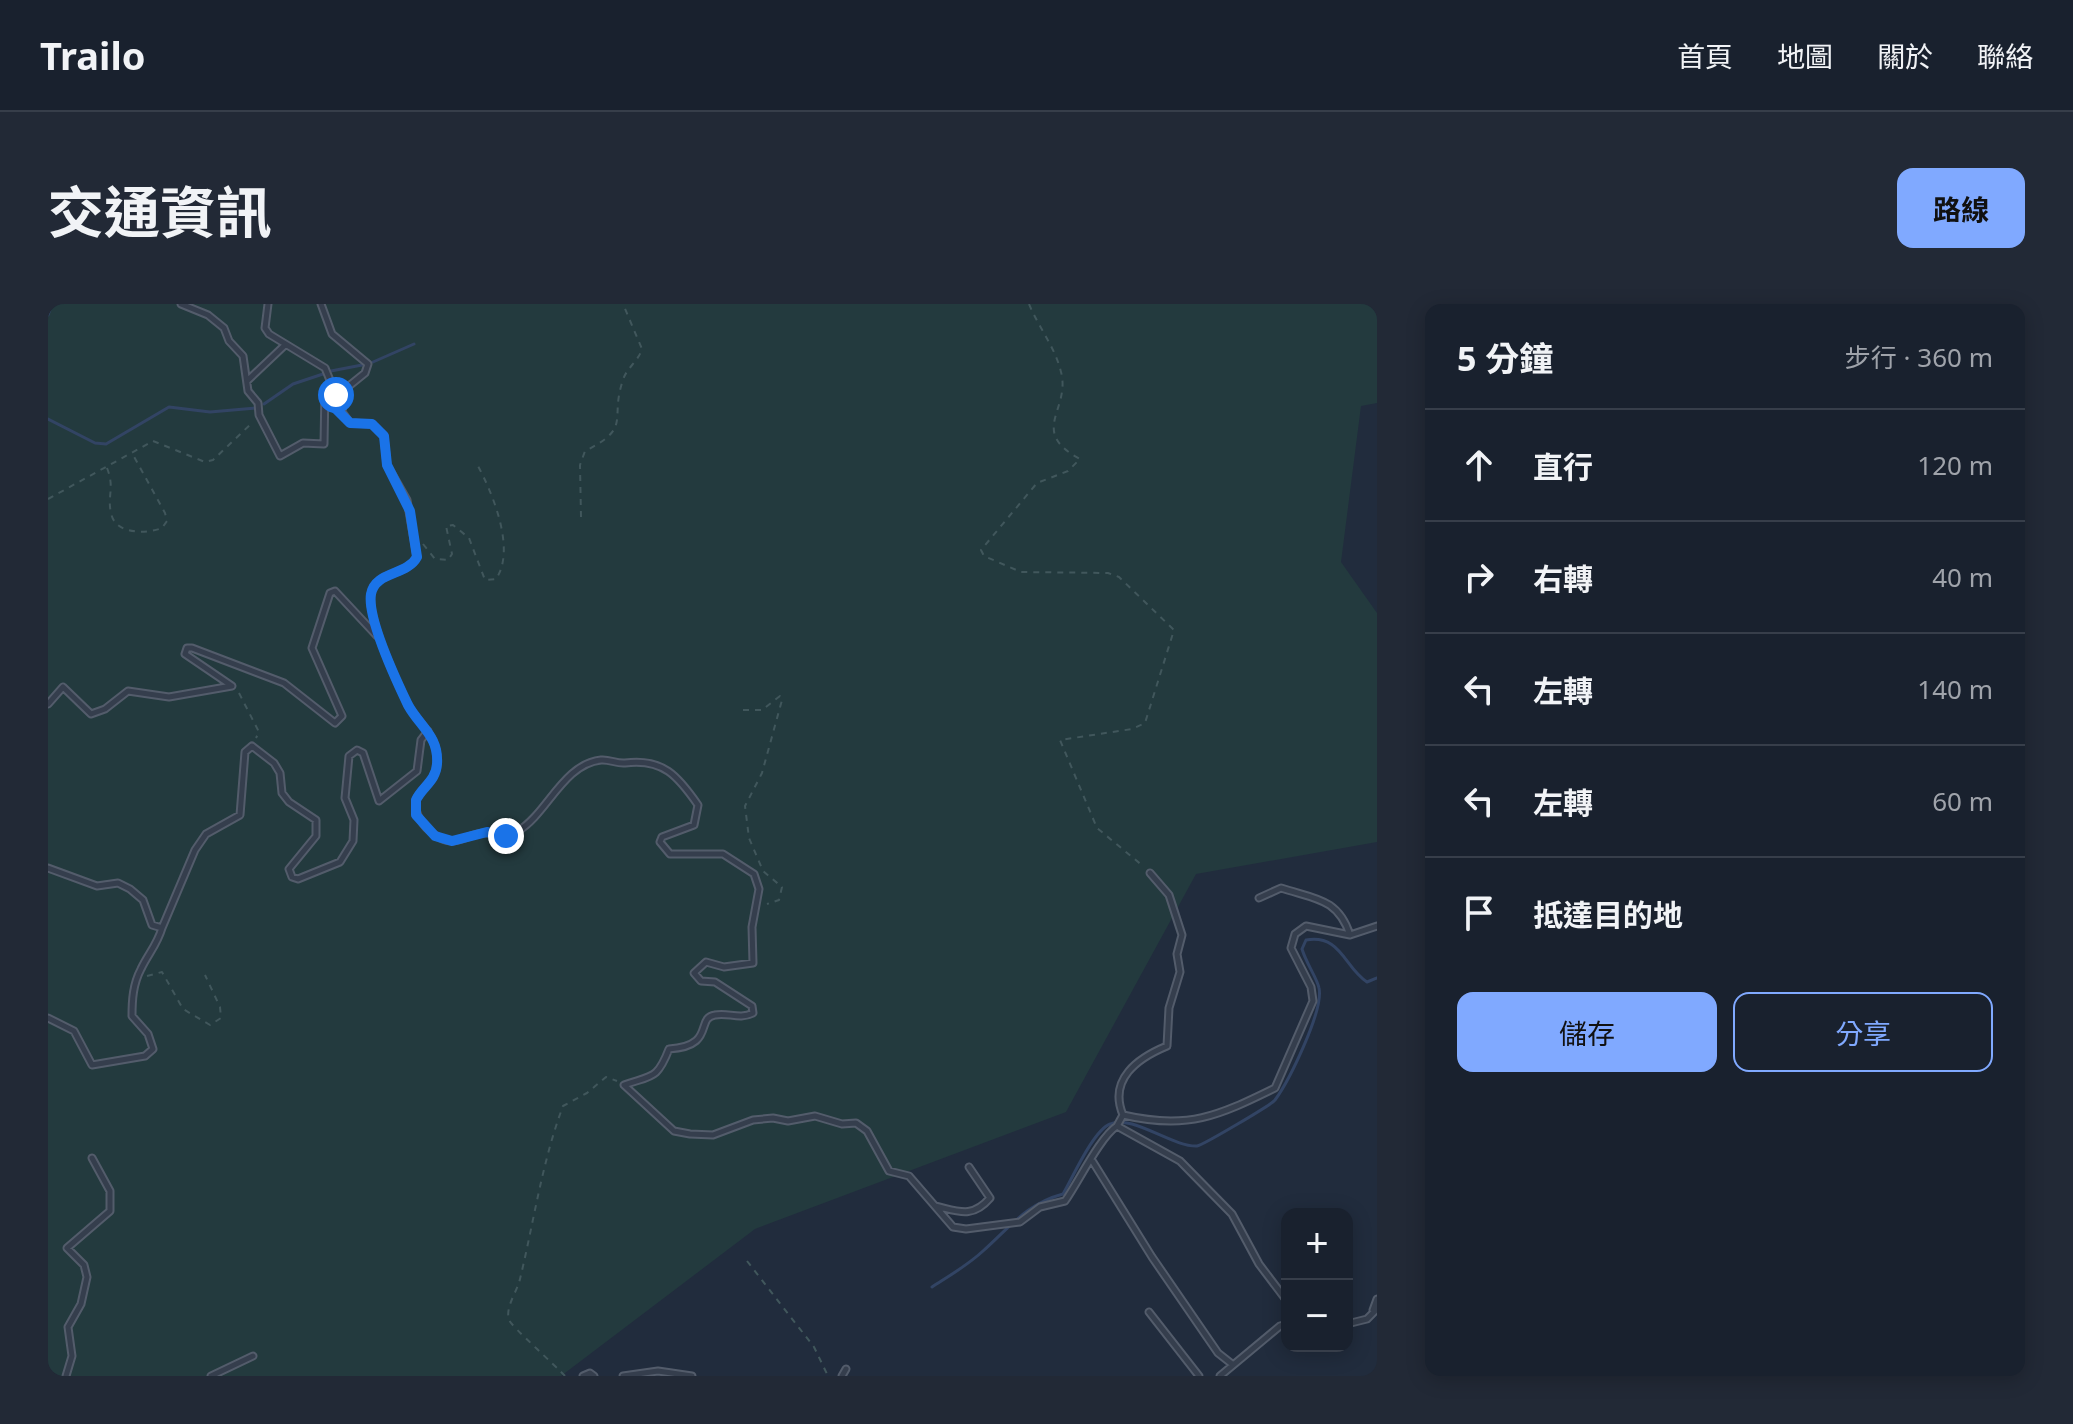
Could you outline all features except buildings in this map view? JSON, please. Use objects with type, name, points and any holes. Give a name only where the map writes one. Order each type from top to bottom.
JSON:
[{"type":"lane","points":[[181,304],[208,315],[224,328],[246,363],[248,391],[258,403],[259,415],[280,456],[303,443],[324,444],[325,389],[331,382]]},
{"type":"lane","points":[[268,304],[265,328],[285,345],[325,368],[336,409],[350,423],[372,424],[384,436],[387,465],[407,500],[417,557],[413,563],[388,575],[372,589],[378,636],[409,707],[434,739],[437,764],[432,782],[419,794],[414,806],[416,815],[435,836],[452,841],[470,834],[506,836],[517,832],[582,768],[601,759],[621,764],[657,763],[682,781],[698,805],[694,825],[662,837],[660,842],[670,854],[710,852],[745,865],[754,874],[759,889],[752,927],[753,963],[724,967],[706,962],[694,973],[701,981],[715,982],[752,1006],[753,1013],[745,1017],[716,1014],[710,1017],[697,1043],[689,1048],[669,1049],[661,1069],[648,1080],[624,1085]]},
{"type":"lane","points":[[321,304],[332,334],[368,364],[365,373],[344,390],[342,412]]},
{"type":"lane","points":[[247,381],[257,375],[285,345]]},
{"type":"lane","points":[[232,686],[185,654],[187,648],[284,683],[335,723],[340,722],[342,716],[312,648],[330,593],[335,591],[343,597],[378,636]]},
{"type":"lane","points":[[48,704],[63,687],[91,714],[105,709],[128,691],[169,697],[232,686]]},
{"type":"lane","points":[[48,1018],[74,1031],[92,1065],[145,1056],[153,1049],[152,1040],[132,1016],[133,992],[140,971],[157,946],[195,850],[206,834],[240,815],[243,803],[242,764],[245,752],[252,746],[280,773],[282,793],[289,802],[316,820],[316,836],[289,869],[292,877],[298,879],[340,862],[353,841],[354,820],[345,798],[349,756],[357,750],[363,753],[379,801],[417,771],[421,740],[428,731]]},
{"type":"lane","points":[[48,868],[97,886],[118,883],[130,889],[143,900],[152,925],[162,928]]},
{"type":"lane","points":[[624,1085],[674,1131],[690,1134],[713,1135],[753,1120],[773,1118],[788,1121],[815,1116],[842,1124],[856,1123],[867,1131],[889,1171],[909,1176],[953,1227],[966,1229],[1020,1222],[1040,1207],[1065,1201],[1092,1161],[1106,1133],[1117,1126],[1123,1115],[1119,1095],[1131,1066],[1167,1046],[1169,1008],[1180,972],[1177,954],[1182,935],[1169,895],[1150,873]]},
{"type":"lane","points":[[1259,898],[1281,888],[1333,905],[1344,916],[1350,935]]},
{"type":"lane","points":[[1123,1115],[1149,1121],[1199,1121],[1219,1116],[1275,1088],[1313,1001],[1311,987],[1291,948],[1295,934],[1306,926],[1350,935],[1377,926]]},
{"type":"lane","points":[[1117,1126],[1180,1161],[1232,1214],[1259,1264],[1281,1293]]},
{"type":"lane","points":[[66,1376],[72,1356],[68,1327],[81,1304],[87,1277],[84,1265],[67,1248],[110,1211],[110,1191],[92,1158]]},
{"type":"lane","points":[[1092,1161],[1152,1257],[1218,1353],[1232,1364]]},
{"type":"lane","points":[[934,1206],[959,1214],[983,1206],[990,1198],[969,1167]]},
{"type":"lane","points":[[1353,1322],[1367,1319],[1375,1309],[1377,1299]]},
{"type":"lane","points":[[1149,1312],[1199,1376]]},
{"type":"lane","points":[[1220,1376],[1281,1326]]},
{"type":"lane","points":[[211,1376],[253,1356]]},
{"type":"lane","points":[[842,1376],[846,1369]]},
{"type":"lane","points":[[623,1376],[658,1371],[692,1376]]},
{"type":"lane","points":[[583,1376],[590,1373],[594,1376]]},
{"type":"path","points":[[581,517],[580,465],[585,451],[605,441],[617,428],[621,384],[627,369],[640,358],[642,349],[623,304]]},
{"type":"path","points":[[1029,304],[1057,356],[1063,377],[1054,414],[1056,437],[1059,446],[1080,459],[1068,471],[1037,483],[981,550],[984,556],[1021,572],[1108,573],[1119,577],[1174,630],[1145,723],[1132,729],[1060,740],[1097,828],[1150,873]]},
{"type":"path","points":[[48,499],[153,441],[205,462],[213,460],[259,415]]},
{"type":"path","points":[[106,467],[113,484],[111,513],[115,521],[134,533],[149,533],[162,528],[167,521],[165,513],[132,453]]},
{"type":"path","points":[[413,535],[435,559],[448,560],[452,554],[444,531],[446,526],[453,525],[469,538],[485,580],[496,579],[502,570],[499,512],[478,466]]},
{"type":"path","points":[[232,686],[238,691],[259,732],[252,746]]},
{"type":"path","points":[[743,710],[762,710],[780,696],[782,700],[762,773],[745,806],[749,838],[763,871],[782,887],[779,900],[758,907]]},
{"type":"path","points":[[140,971],[148,977],[162,972],[183,1009],[210,1025],[221,1018],[220,1007],[205,975]]},
{"type":"path","points":[[565,1376],[535,1343],[516,1330],[509,1321],[509,1309],[517,1293],[531,1217],[563,1106],[587,1093],[606,1077],[624,1085]]},
{"type":"path","points":[[747,1261],[814,1347],[828,1376]]},
{"type":"green space","points":[[48,304],[1377,304],[1377,403],[1361,406],[1341,562],[1377,613],[1377,842],[1196,874],[1066,1112],[755,1229],[561,1376],[48,1376]]},
{"type":"waterway","points":[[48,315],[52,304]]},
{"type":"waterway","points":[[373,362],[414,344]]},
{"type":"waterway","points":[[331,371],[362,365]]},
{"type":"waterway","points":[[264,404],[293,384],[323,374]]},
{"type":"waterway","points":[[48,419],[95,443],[106,444],[169,407],[210,412],[256,408]]},
{"type":"waterway","points":[[932,1287],[971,1261],[1029,1210],[1063,1194],[1090,1145],[1110,1124],[1129,1123],[1176,1142],[1197,1146],[1275,1100],[1304,1045],[1319,998],[1318,984],[1302,949],[1306,940],[1318,939],[1335,947],[1367,982],[1377,978]]},
{"type":"route","points":[[336,395],[336,409],[350,423],[372,424],[384,436],[387,465],[410,511],[417,557],[405,570],[378,581],[370,596],[378,636],[409,707],[434,739],[437,764],[432,782],[416,800],[416,815],[435,836],[452,841],[487,832],[506,836]]}]
